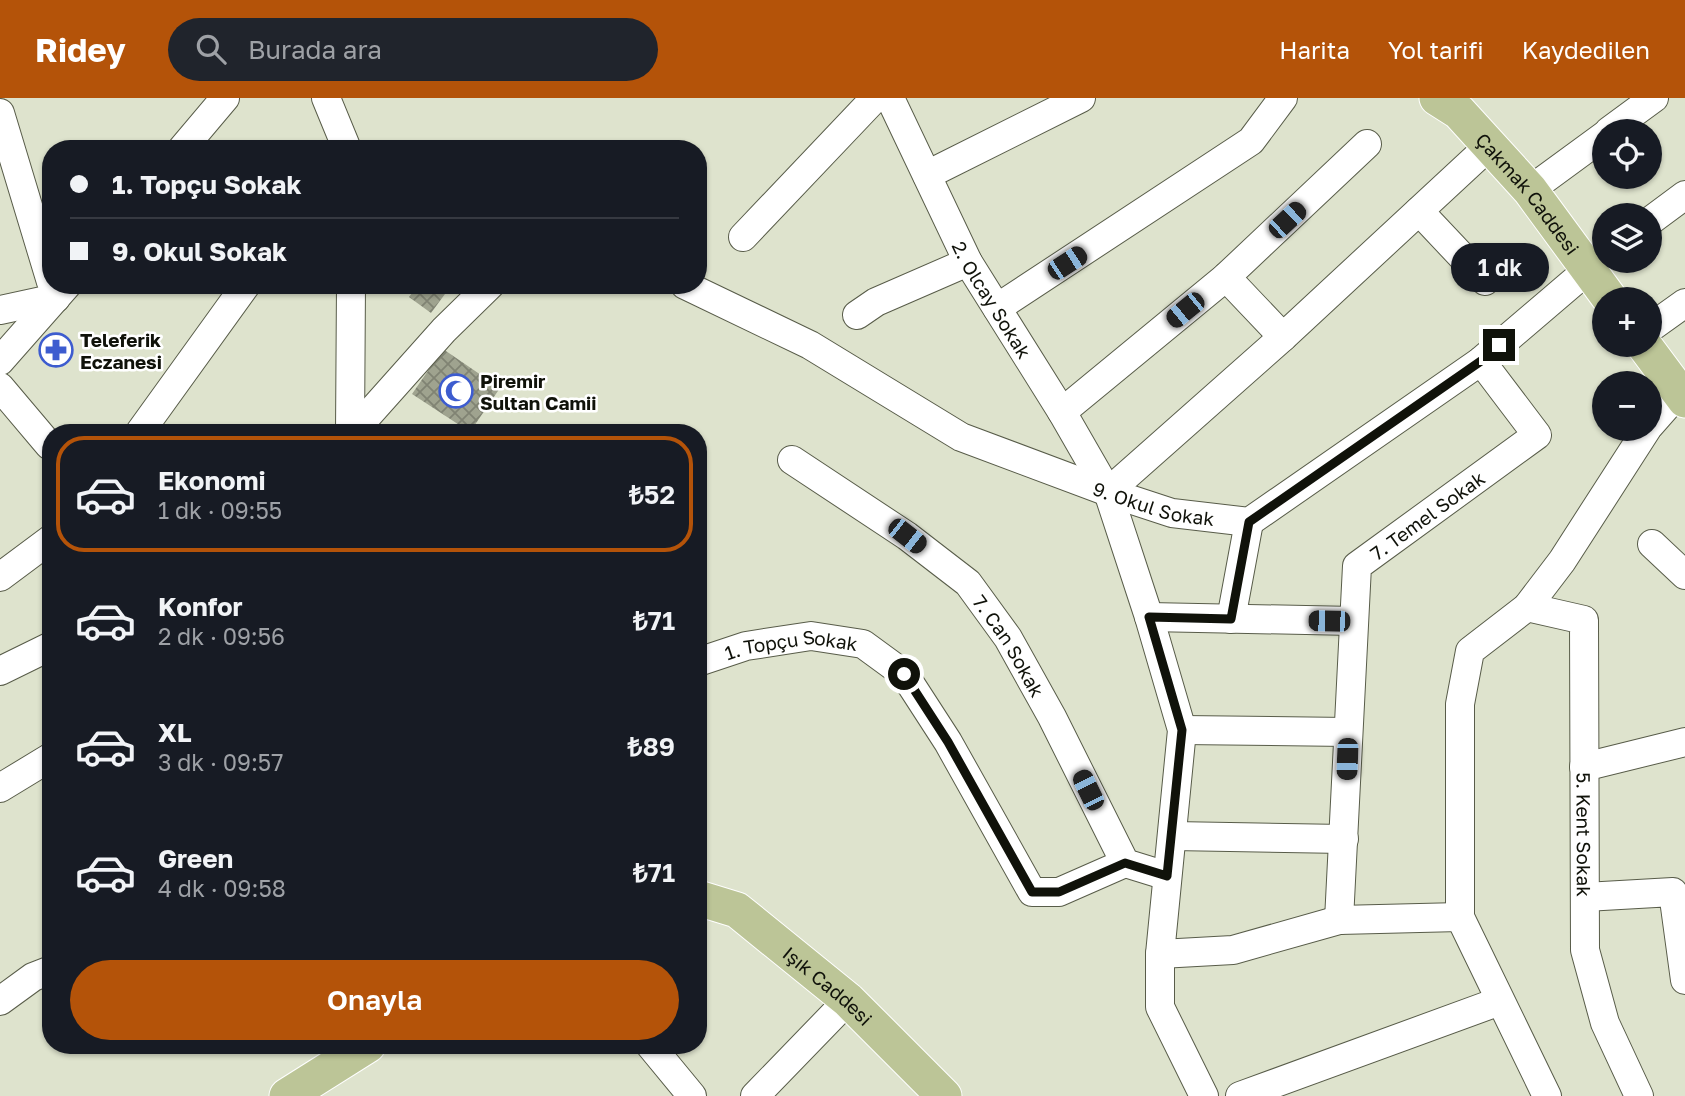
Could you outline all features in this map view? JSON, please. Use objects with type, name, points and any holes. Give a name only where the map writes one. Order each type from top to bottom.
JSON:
[{"type":"main road","name":"Çakmak Caddesi","points":[[1456,103],[1490,145],[1592,258]]},
{"type":"main road","points":[[1653,357],[1682,396]]},
{"type":"main road","name":"Işık Caddesi","points":[[707,901],[737,910],[848,1000],[944,1096]]},
{"type":"main road","points":[[287,1096],[354,1054]]},
{"type":"street","points":[[0,103],[4,98]]},
{"type":"street","points":[[190,140],[225,98]]},
{"type":"street","points":[[326,98],[343,140]]},
{"type":"street","points":[[743,237],[875,98]]},
{"type":"street","name":"2. Olcay Sokak","points":[[890,98],[968,262],[1062,412],[1108,492],[1182,730]]},
{"type":"street","points":[[927,175],[1081,98]]},
{"type":"street","points":[[998,308],[1251,141],[1283,98]]},
{"type":"street","points":[[1625,119],[1654,98]]},
{"type":"street","points":[[0,113],[6,152],[42,250]]},
{"type":"street","points":[[1062,412],[1226,276],[1367,144]]},
{"type":"street","points":[[1108,492],[1283,337],[1490,145]]},
{"type":"street","points":[[1530,190],[1592,145]]},
{"type":"street","points":[[1662,212],[1685,195]]},
{"type":"street","points":[[1419,211],[1485,281]]},
{"type":"street","points":[[857,315],[876,302],[968,262]]},
{"type":"street","points":[[1231,619],[1249,522],[1481,361],[1592,265]]},
{"type":"street","points":[[1226,276],[1283,337]]},
{"type":"street","points":[[0,310],[42,294]]},
{"type":"street","points":[[0,361],[51,294]]},
{"type":"street","points":[[146,424],[240,294]]},
{"type":"street","points":[[351,294],[351,424]]},
{"type":"street","points":[[358,424],[481,294]]},
{"type":"street","name":"9. Okul Sokak","points":[[704,294],[810,345],[961,437],[1172,513],[1249,522]]},
{"type":"street","points":[[1662,319],[1685,303]]},
{"type":"street","name":"7. Temel Sokak","points":[[1339,920],[1357,566],[1537,435],[1481,361]]},
{"type":"street","points":[[0,387],[42,437]]},
{"type":"street","points":[[1662,415],[1682,396]]},
{"type":"street","points":[[1547,1096],[1460,917],[1460,704],[1470,651],[1527,607],[1562,561],[1640,441]]},
{"type":"street","name":"7. Can Sokak","points":[[792,460],[907,536],[968,583],[1015,649],[1125,863]]},
{"type":"street","points":[[1652,544],[1685,575]]},
{"type":"street","points":[[0,577],[42,546]]},
{"type":"street","name":"5. Kent Sokak","points":[[1527,607],[1584,620],[1585,950],[1605,1023],[1639,1096]]},
{"type":"street","points":[[1149,617],[1353,621]]},
{"type":"street","name":"1. Topçu Sokak","points":[[707,659],[746,646],[811,636],[863,643],[904,674],[948,742],[1032,892],[1059,892],[1125,863]]},
{"type":"street","points":[[0,671],[42,650]]},
{"type":"street","points":[[1204,1096],[1160,1007],[1160,954],[1182,730],[1348,732]]},
{"type":"street","points":[[1584,768],[1684,746]]},
{"type":"street","points":[[0,788],[42,762]]},
{"type":"street","points":[[1173,836],[1344,839]]},
{"type":"street","points":[[1125,863],[1167,876]]},
{"type":"street","points":[[1584,897],[1673,892],[1682,927],[1685,980]]},
{"type":"street","points":[[1160,954],[1233,950],[1339,920],[1460,917]]},
{"type":"street","points":[[0,1001],[42,974]]},
{"type":"street","points":[[755,1096],[848,1000]]},
{"type":"street","points":[[1240,1096],[1500,1001]]},
{"type":"street","points":[[657,1054],[692,1096]]},
{"type":"building","points":[[411,294],[445,294],[431,313],[409,297]]},
{"type":"building","name":"Piremir Sultan Camii","points":[[443,349],[500,388],[475,424],[458,424],[412,394]]},
{"type":"place","name":"Teleferik Eczanesi","points":[[56,350]]},
{"type":"place","name":"Piremir Sultan Camii","points":[[456,391]]},
{"type":"route","points":[[904,674],[948,742],[1032,892],[1059,892],[1125,863],[1167,876],[1182,730],[1149,617],[1231,619],[1249,522],[1481,361],[1499,345]]}]
